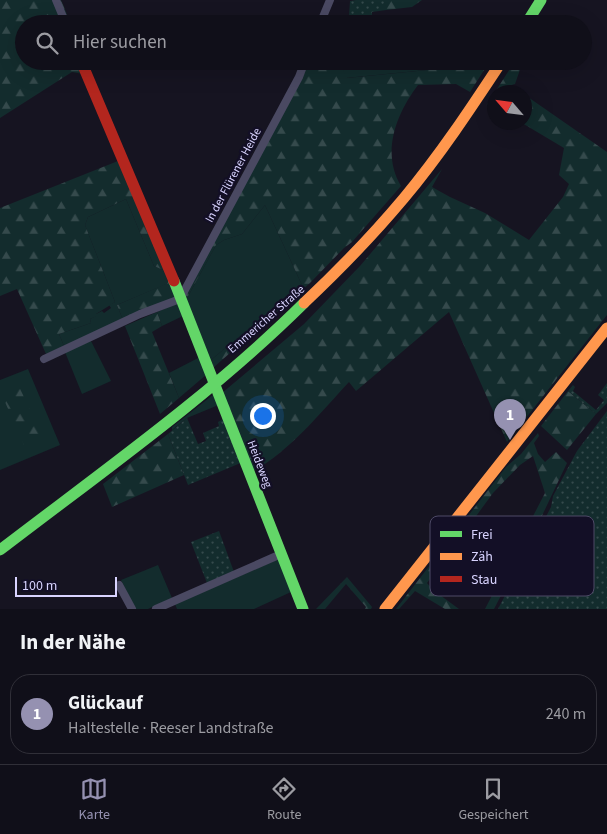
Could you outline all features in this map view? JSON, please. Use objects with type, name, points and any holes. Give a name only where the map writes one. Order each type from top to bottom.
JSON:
[{"type":"street","points":[[56,0],[62,15]]},
{"type":"street","points":[[324,15],[330,0]]},
{"type":"street","points":[[532,15],[541,0]]},
{"type":"street","name":"Heideweg","points":[[85,70],[214,382],[303,609]]},
{"type":"street","name":"In der Flürener Heide","points":[[180,299],[302,70]]},
{"type":"street","name":"Emmericher Straße","points":[[0,550],[186,406],[310,299],[389,216],[460,124],[496,70]]},
{"type":"street","points":[[44,359],[98,333],[180,299]]},
{"type":"street","points":[[458,516],[607,328]]},
{"type":"street","points":[[385,609],[430,552]]},
{"type":"street","points":[[156,609],[281,554]]},
{"type":"street","points":[[120,585],[132,609]]},
{"type":"green space","points":[[0,0],[61,0],[67,15],[15,15],[15,70],[84,70],[83,74],[72,72],[0,118]]},
{"type":"green space","points":[[386,0],[422,0],[412,7],[386,10]]},
{"type":"green space","points":[[386,0],[386,10],[372,12],[372,15],[349,15],[350,1]]},
{"type":"green space","points":[[305,70],[343,70],[347,78],[428,70],[484,70],[470,92],[456,84],[418,85],[403,108],[394,134],[392,160],[401,186],[352,242],[310,283],[214,367],[211,360],[302,285],[265,205],[242,234],[216,245],[186,300],[184,295]]},
{"type":"green space","points":[[343,70],[427,70],[346,78]]},
{"type":"green space","points":[[509,70],[520,70],[515,84],[500,85]]},
{"type":"green space","points":[[532,100],[607,152],[607,315],[507,442],[449,312],[356,391],[349,382],[291,443],[279,454],[253,471],[222,393],[304,324],[360,266],[442,169],[432,187],[485,213],[529,240],[563,197],[569,184],[559,175],[564,148],[532,129]]},
{"type":"green space","points":[[118,161],[176,295],[175,298],[123,320],[117,305],[168,283],[163,270],[154,266],[126,199],[88,217],[85,225],[115,302],[90,319],[91,323],[59,334],[64,346],[46,354],[17,289],[0,296],[0,208]]},
{"type":"green space","points":[[126,199],[154,266],[163,270],[169,283],[117,305],[123,320],[64,346],[59,334],[91,323],[90,319],[102,311],[104,313],[111,308],[109,305],[115,302],[85,225],[88,217]]},
{"type":"green space","points":[[265,205],[302,285],[211,360],[186,300],[216,245],[242,234]]},
{"type":"green space","points":[[175,304],[178,305],[183,316],[162,326],[157,312]]},
{"type":"green space","points":[[157,312],[162,326],[152,332],[179,398],[160,414],[125,326]]},
{"type":"green space","points":[[91,341],[111,381],[82,394],[65,352]]},
{"type":"green space","points":[[200,357],[206,375],[179,398],[169,373]]},
{"type":"green space","points":[[28,369],[60,445],[0,470],[0,380]]},
{"type":"green space","points":[[607,383],[607,403],[596,414],[568,391],[573,385],[575,387],[573,391],[596,410],[604,400],[598,395]]},
{"type":"green space","points":[[19,386],[42,437],[24,445],[2,395]]},
{"type":"green space","points":[[568,391],[596,414],[567,450],[541,426]]},
{"type":"green space","points":[[214,394],[221,404],[187,418],[172,430],[172,427]]},
{"type":"green space","points":[[607,411],[607,609],[498,609],[505,596],[594,596],[594,516],[546,516],[551,507],[553,496],[577,451]]},
{"type":"green space","points":[[187,418],[198,444],[206,441],[203,433],[219,426],[218,422],[225,418],[243,462],[188,485],[168,434]]},
{"type":"green space","points":[[538,433],[539,436],[534,443],[538,454],[545,462],[556,452],[567,463],[542,516],[533,516],[545,493],[533,456],[520,465],[493,493],[476,516],[468,516],[506,467],[521,454]]},
{"type":"green space","points":[[168,434],[184,475],[112,507],[103,484]]},
{"type":"green space","points":[[219,531],[234,572],[207,583],[191,542]]},
{"type":"green space","points":[[279,559],[291,592],[254,609],[177,609],[175,604]]},
{"type":"green space","points":[[158,565],[172,598],[148,609],[135,609],[121,580]]},
{"type":"green space","points":[[430,565],[430,579],[427,583],[430,586],[430,596],[441,596],[459,609],[445,609],[415,591],[399,609],[396,609]]},
{"type":"green space","points":[[347,577],[372,607],[371,609],[365,609],[366,607],[346,584],[325,609],[316,609]]},
{"type":"green space","points":[[492,596],[501,596],[494,609],[485,609]]},
{"type":"traffic: fast","points":[[532,15],[541,0]]},
{"type":"traffic: fast","points":[[174,281],[303,609]]},
{"type":"traffic: fast","points":[[0,550],[194,401],[304,303]]},
{"type":"traffic: slow","points":[[304,303],[356,252],[404,198],[443,148],[496,70]]},
{"type":"traffic: slow","points":[[458,516],[607,328]]},
{"type":"traffic: slow","points":[[385,609],[430,552]]},
{"type":"traffic: jam","points":[[85,70],[174,281]]},
{"type":"place","name":"Glückauf","points":[[510,440]]}]
